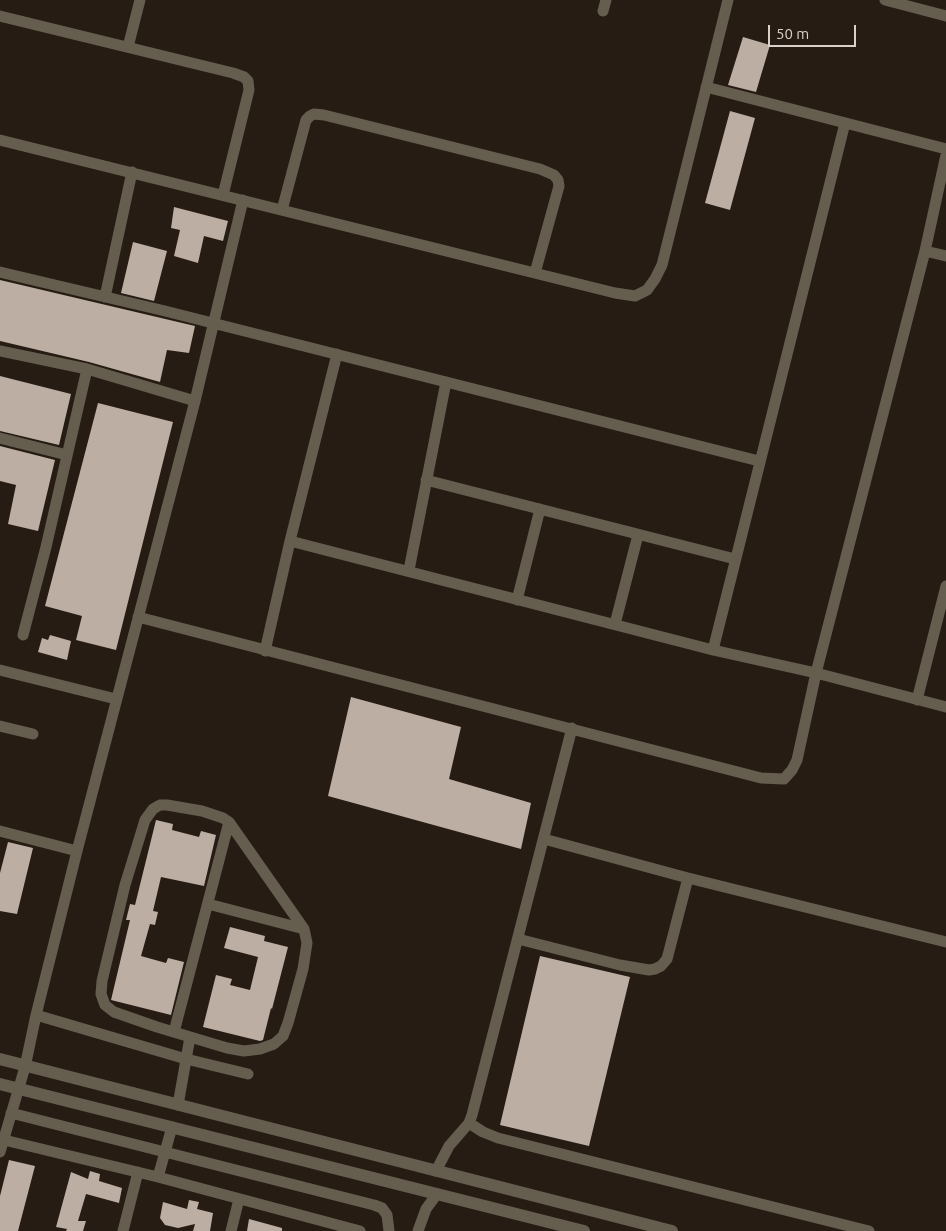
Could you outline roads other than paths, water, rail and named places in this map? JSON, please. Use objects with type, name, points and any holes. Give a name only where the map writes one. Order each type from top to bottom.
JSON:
[{"type":"street","points":[[128,47],[140,0]]},
{"type":"street","points":[[0,140],[615,294],[634,296],[647,290],[662,264],[728,0]]},
{"type":"street","points":[[885,0],[946,16]]},
{"type":"street","points":[[0,16],[233,73],[240,75],[248,81],[249,90],[223,195]]},
{"type":"street","points":[[706,87],[946,149]]},
{"type":"street","points":[[282,210],[306,120],[314,114],[324,115],[540,169],[554,175],[558,180],[558,186],[536,273]]},
{"type":"street","points":[[712,650],[845,123]]},
{"type":"street","points":[[138,617],[761,778],[784,779],[792,770],[797,760],[816,673],[925,251],[946,155]]},
{"type":"street","points":[[105,297],[132,172]]},
{"type":"street","points":[[0,1152],[25,1067],[77,851],[195,400],[243,200]]},
{"type":"street","points":[[925,251],[946,256]]},
{"type":"street","points":[[0,272],[337,354],[759,461]]},
{"type":"street","points":[[0,351],[87,369],[195,400]]},
{"type":"street","points":[[265,651],[290,541],[337,354]]},
{"type":"street","points":[[23,635],[46,548],[87,369]]},
{"type":"street","points":[[409,570],[446,382]]},
{"type":"street","points":[[0,438],[67,455]]},
{"type":"street","points":[[426,480],[736,559]]},
{"type":"street","points":[[517,600],[540,509]]},
{"type":"street","points":[[615,624],[638,535]]},
{"type":"street","points":[[290,541],[409,570],[712,650],[816,673],[946,707]]},
{"type":"street","points":[[917,700],[944,604],[946,586]]},
{"type":"street","points":[[0,670],[116,700]]},
{"type":"street","points":[[0,726],[32,734]]},
{"type":"street","points":[[436,1171],[449,1146],[469,1123],[472,1115],[572,728]]},
{"type":"street","points":[[160,805],[217,815],[229,822],[304,930],[307,943],[303,969],[288,1023],[282,1036],[274,1044],[260,1049],[244,1051],[227,1048],[114,1012],[104,1005],[101,994],[102,981],[120,901],[145,820],[153,809],[160,805]]},
{"type":"street","points":[[174,1032],[229,822]]},
{"type":"street","points":[[0,831],[77,851]]},
{"type":"street","points":[[544,839],[688,878],[946,942]]},
{"type":"street","points":[[518,940],[620,965],[649,970],[655,969],[662,966],[667,959],[688,878]]},
{"type":"street","points":[[208,904],[304,930]]},
{"type":"street","points":[[36,1015],[186,1059],[248,1074]]},
{"type":"street","points":[[178,1105],[190,1036]]},
{"type":"street","points":[[0,1059],[25,1067],[672,1231]]},
{"type":"street","points":[[0,1084],[584,1231]]},
{"type":"street","points":[[11,1113],[374,1204],[382,1208],[387,1215],[389,1231]]},
{"type":"street","points":[[469,1123],[483,1132],[505,1140],[869,1231]]},
{"type":"street","points":[[158,1177],[172,1126]]},
{"type":"street","points":[[4,1140],[158,1177],[360,1231]]},
{"type":"street","points":[[123,1231],[138,1172]]},
{"type":"street","points":[[418,1231],[426,1209],[437,1194]]},
{"type":"street","points":[[231,1231],[239,1199]]}]
